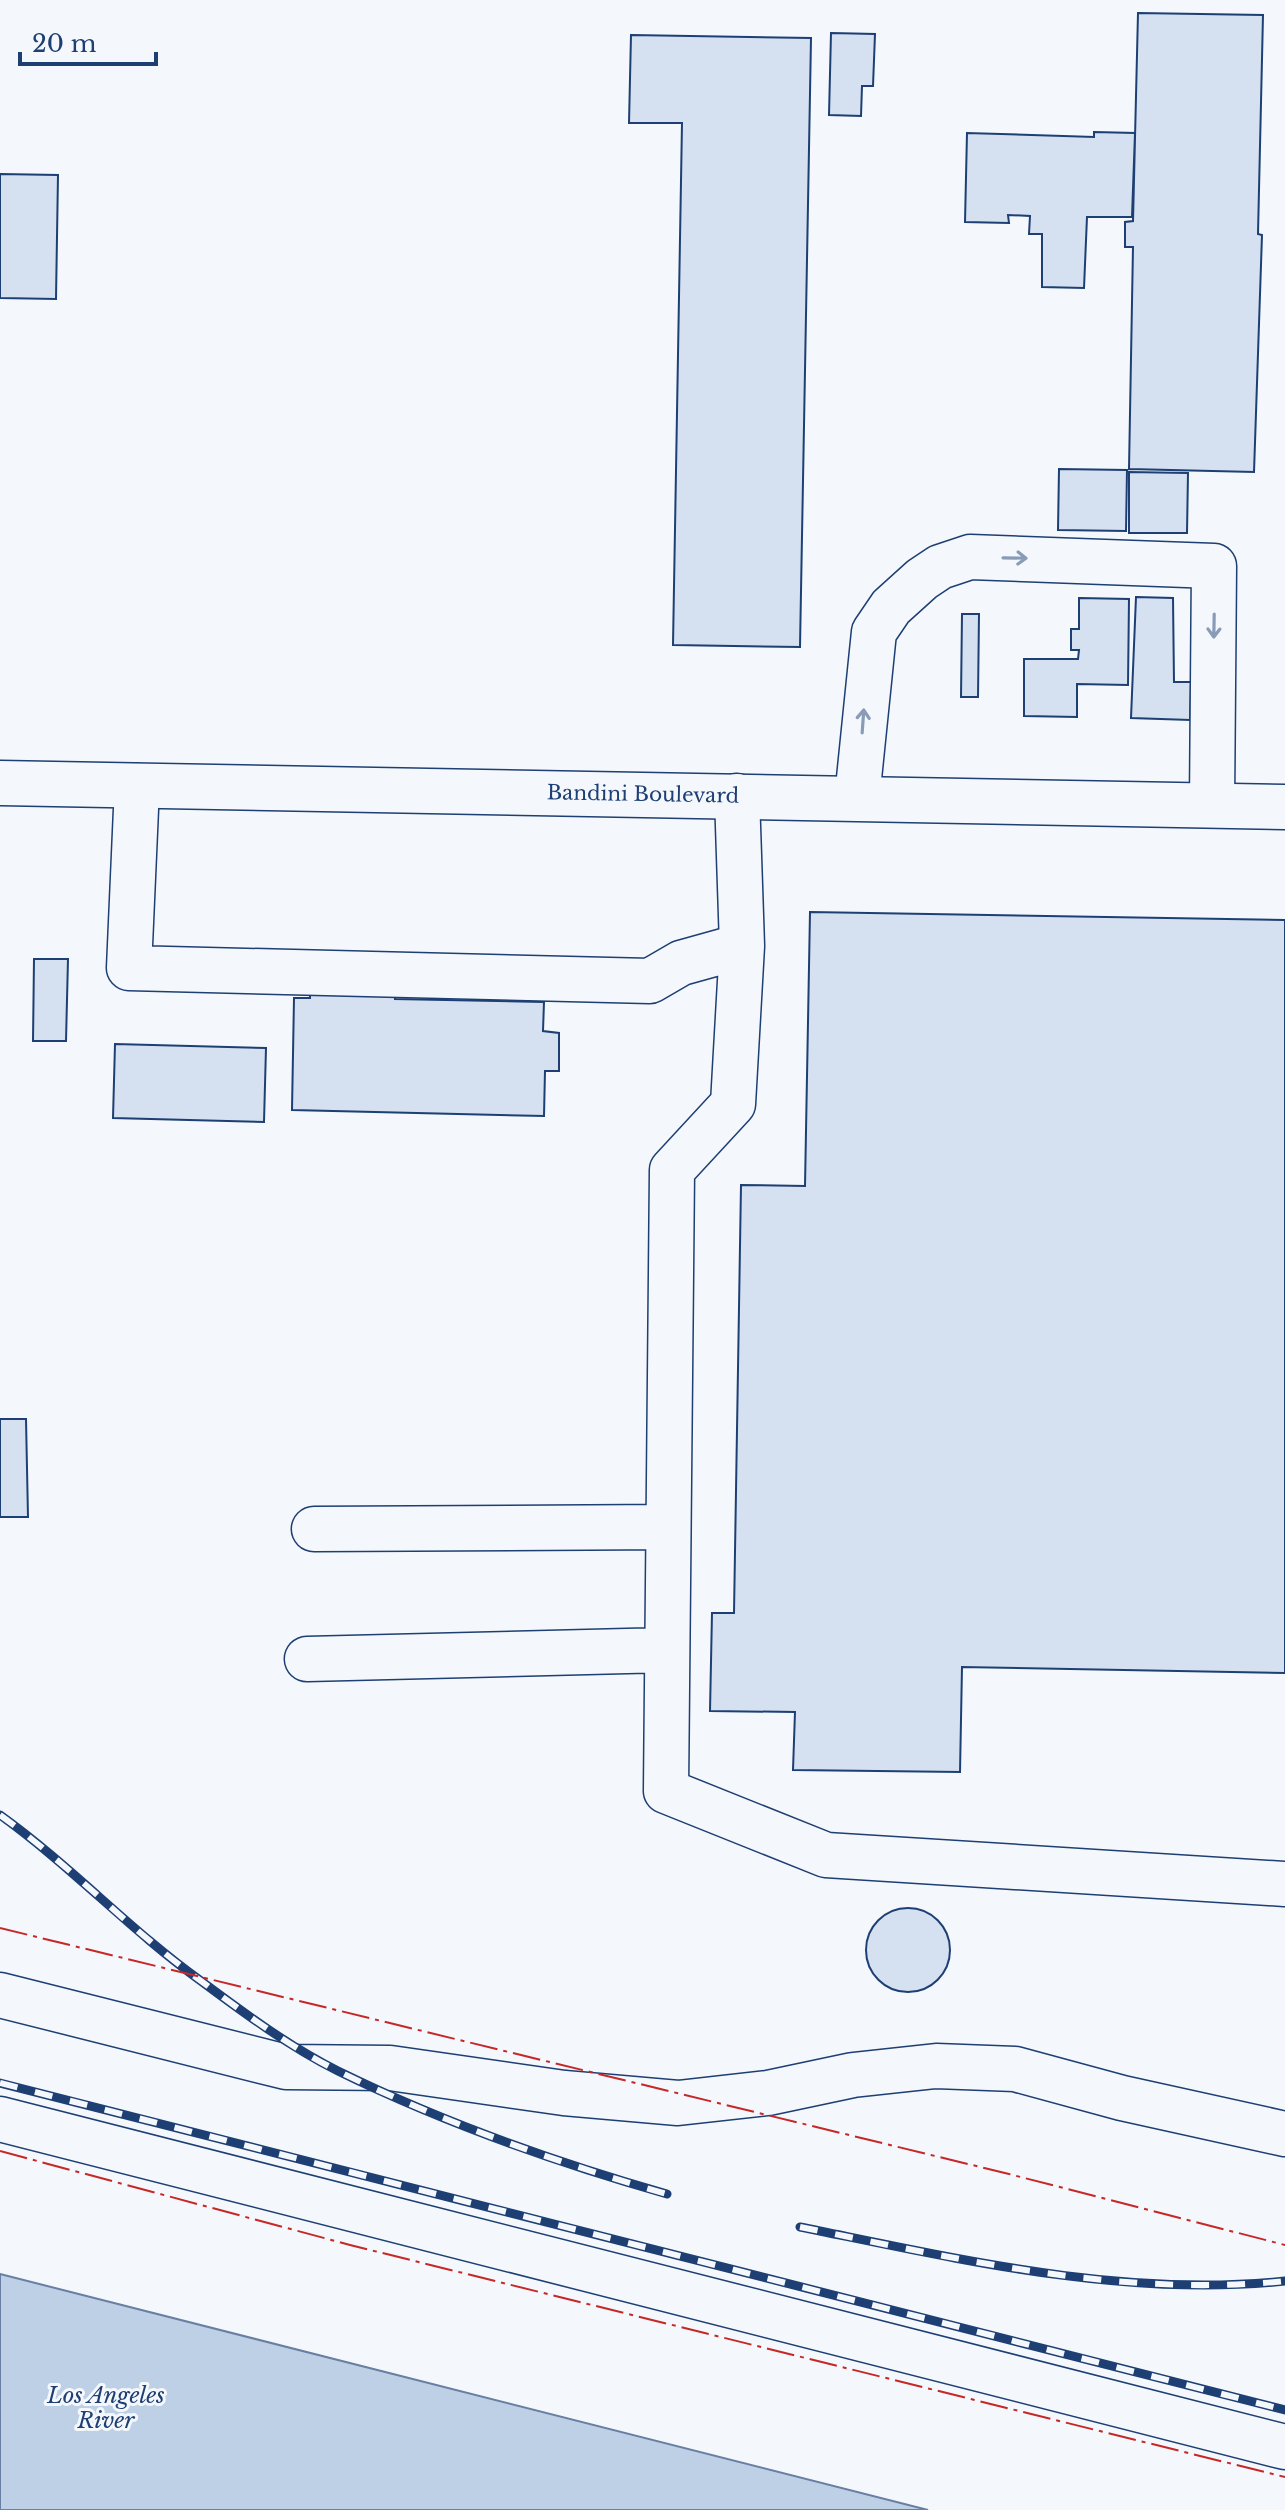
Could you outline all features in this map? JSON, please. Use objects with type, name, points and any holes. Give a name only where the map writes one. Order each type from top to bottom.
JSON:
[{"type":"main road","points":[[857,798],[865,690],[874,632],[891,607],[940,567],[970,557],[1214,566],[1212,805]]},
{"type":"main road","name":"Bandini Boulevard","points":[[0,783],[1285,807]]},
{"type":"main road","points":[[137,786],[129,968],[650,981],[681,963],[742,946]]},
{"type":"main road","points":[[737,796],[742,946],[733,1104],[672,1170],[666,1791],[826,1855],[1285,1884]]},
{"type":"main road","points":[[314,1529],[668,1527]]},
{"type":"main road","points":[[307,1659],[667,1650]]},
{"type":"main road","points":[[0,1995],[286,2067],[390,2068],[564,2093],[678,2103],[768,2093],[853,2075],[936,2066],[1015,2069],[1122,2098],[1285,2134]]},
{"type":"main road","points":[[0,2119],[1285,2447]]},
{"type":"water","name":"Los Angeles River","points":[[0,2274],[928,2510],[0,2510]]},
{"type":"building","points":[[1138,13],[1263,15],[1258,234],[1262,235],[1254,472],[1129,469],[1133,247],[1125,247],[1125,222],[1133,221]]},
{"type":"building","points":[[831,33],[875,34],[873,86],[862,86],[861,116],[829,115]]},
{"type":"building","points":[[631,35],[811,38],[800,647],[673,645],[682,123],[629,123]]},
{"type":"building","points":[[1094,132],[1135,133],[1132,217],[1087,217],[1084,288],[1042,287],[1042,234],[1029,234],[1030,216],[1008,215],[1009,223],[965,222],[967,133],[1094,137]]},
{"type":"building","points":[[0,174],[58,175],[56,299],[0,298]]},
{"type":"building","points":[[1059,469],[1127,470],[1126,531],[1058,530]]},
{"type":"building","points":[[1129,472],[1188,473],[1187,533],[1129,533]]},
{"type":"building","points":[[1136,597],[1173,598],[1174,682],[1191,682],[1190,720],[1131,718]]},
{"type":"building","points":[[1079,598],[1129,599],[1128,685],[1077,684],[1077,717],[1024,716],[1024,659],[1078,659],[1079,650],[1071,650],[1071,629],[1079,629]]},
{"type":"building","points":[[962,614],[979,614],[978,697],[961,697]]},
{"type":"building","points":[[810,912],[1285,920],[1285,1673],[962,1667],[960,1772],[793,1770],[795,1712],[710,1711],[712,1613],[734,1613],[741,1185],[805,1186]]},
{"type":"building","points":[[34,959],[68,959],[66,1041],[33,1041]]},
{"type":"building","points":[[310,982],[395,984],[395,999],[544,1002],[543,1031],[559,1033],[559,1071],[545,1071],[544,1116],[292,1110],[294,998],[310,998]]},
{"type":"building","points":[[115,1044],[266,1048],[264,1122],[113,1118]]},
{"type":"building","points":[[0,1419],[26,1419],[28,1517],[0,1517]]},
{"type":"building","points":[[908,1908],[931,1915],[943,1927],[950,1950],[943,1973],[931,1985],[908,1992],[885,1985],[873,1973],[866,1950],[873,1927],[885,1915]]},
{"type":"railway","points":[[0,1815],[175,1961],[268,2029],[320,2062],[458,2124],[667,2194]]},
{"type":"railway","points":[[0,2083],[1285,2410]]},
{"type":"railway","points":[[800,2227],[980,2263],[1102,2280],[1224,2285],[1285,2281]]},
{"type":"power","points":[[0,1928],[1009,2174],[1285,2245]]},
{"type":"power","points":[[0,2151],[350,2245],[1285,2477]]}]
